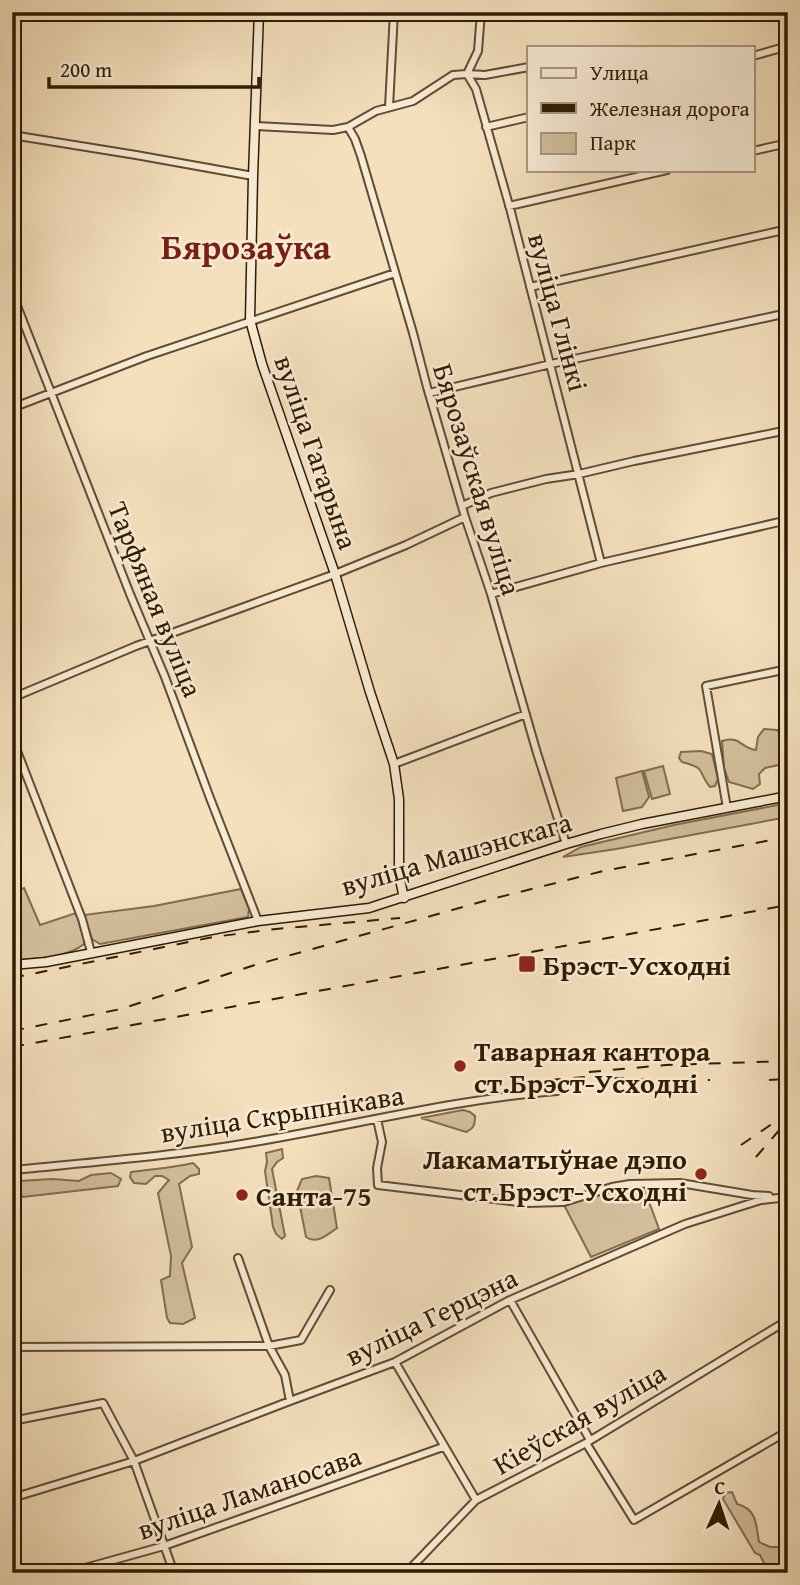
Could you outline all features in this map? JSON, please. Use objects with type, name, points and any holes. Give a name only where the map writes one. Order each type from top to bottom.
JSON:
[{"type":"street","name":"вуліца Гагарына","points":[[259,12],[250,320],[262,364],[335,574],[394,764],[399,799],[399,876],[404,898]]},
{"type":"street","points":[[389,107],[394,12]]},
{"type":"street","points":[[467,74],[478,51],[481,12]]},
{"type":"street","points":[[754,56],[788,46]]},
{"type":"street","points":[[256,126],[332,130],[348,127],[365,116],[413,102],[453,75],[485,75],[527,67]]},
{"type":"street","name":"вуліца Глінкі","points":[[467,74],[476,89],[512,212],[601,563]]},
{"type":"street","points":[[486,127],[527,117]]},
{"type":"street","name":"Бярозаўская вуліца","points":[[348,127],[358,147],[465,517],[491,594],[566,844]]},
{"type":"street","points":[[12,135],[253,176]]},
{"type":"street","points":[[754,151],[788,143]]},
{"type":"street","points":[[509,206],[658,172]]},
{"type":"street","points":[[530,287],[788,229]]},
{"type":"street","points":[[12,408],[147,356],[395,273]]},
{"type":"street","name":"Тарфяная вуліца","points":[[12,293],[151,641],[258,921]]},
{"type":"street","points":[[429,393],[788,313]]},
{"type":"street","points":[[463,506],[491,493],[546,479],[788,430]]},
{"type":"street","points":[[12,698],[151,641],[335,574],[465,517]]},
{"type":"street","points":[[491,594],[601,563],[788,520]]},
{"type":"street","points":[[727,808],[706,687],[788,669]]},
{"type":"street","points":[[394,764],[526,715]]},
{"type":"street","points":[[12,738],[82,919],[91,952]]},
{"type":"street","name":"вуліца Машэнскага","points":[[12,965],[37,964],[258,921],[382,905],[566,844],[642,824],[788,796]]},
{"type":"street","name":"вуліца Скрыпнікава","points":[[12,1170],[229,1147],[484,1100],[558,1091]]},
{"type":"street","points":[[377,1119],[382,1142],[377,1168],[378,1185],[543,1203],[564,1202],[630,1184],[680,1183],[752,1195],[784,1197]]},
{"type":"street","name":"вуліца Герцэна","points":[[12,1498],[134,1461],[395,1362],[510,1300],[685,1224],[755,1202],[784,1197]]},
{"type":"street","points":[[238,1258],[269,1346],[285,1375],[290,1401]]},
{"type":"street","points":[[12,1347],[269,1346],[301,1340],[330,1290]]},
{"type":"street","points":[[510,1300],[634,1520],[788,1432]]},
{"type":"street","name":"Кіеўская вуліца","points":[[406,1573],[476,1500],[588,1441],[788,1320]]},
{"type":"street","points":[[395,1362],[476,1500]]},
{"type":"street","points":[[12,1421],[103,1403],[134,1461],[174,1573]]},
{"type":"street","name":"вуліца Ламаносава","points":[[68,1573],[164,1546],[443,1447]]},
{"type":"green space","points":[[764,729],[777,730],[788,741],[788,763],[765,768],[759,774],[760,784],[753,789],[729,782],[724,768],[722,741],[737,741],[756,750],[758,737]]},
{"type":"green space","points":[[701,751],[712,754],[718,779],[715,786],[710,787],[699,769],[679,758],[681,752]]},
{"type":"green space","points":[[663,766],[670,794],[652,799],[644,771]]},
{"type":"green space","points":[[642,771],[649,797],[642,807],[623,811],[616,778]]},
{"type":"green space","points":[[788,803],[788,817],[563,857],[581,847],[674,825]]},
{"type":"green space","points":[[24,888],[40,925],[76,913],[84,944],[59,955],[12,961],[12,893]]},
{"type":"green space","points":[[241,889],[249,909],[248,917],[100,944],[92,939],[84,915],[154,906]]},
{"type":"green space","points":[[463,1110],[475,1116],[474,1126],[466,1132],[421,1118]]},
{"type":"green space","points":[[282,1149],[283,1158],[272,1169],[285,1236],[282,1239],[273,1227],[265,1171],[266,1153]]},
{"type":"green space","points":[[193,1163],[199,1169],[199,1174],[190,1176],[179,1184],[192,1247],[182,1263],[195,1318],[183,1324],[170,1323],[161,1280],[170,1276],[171,1256],[158,1193],[169,1180],[155,1176],[146,1184],[134,1183],[130,1177],[131,1172]]},
{"type":"green space","points":[[111,1173],[121,1179],[118,1186],[23,1197],[18,1191],[20,1181],[79,1181],[91,1175]]},
{"type":"green space","points":[[316,1176],[329,1178],[337,1228],[314,1240],[306,1237],[297,1191],[302,1179]]},
{"type":"green space","points":[[644,1188],[659,1229],[591,1257],[564,1205],[623,1189]]},
{"type":"green space","points":[[732,1492],[737,1504],[752,1513],[759,1542],[770,1547],[788,1547],[788,1573],[769,1573],[760,1555],[755,1553],[723,1499],[725,1493]]},
{"type":"railway","points":[[12,1031],[121,1009],[255,965],[603,871],[788,837]]},
{"type":"railway","points":[[12,1047],[788,905]]},
{"type":"railway","points":[[12,978],[213,937],[400,918]]},
{"type":"railway","points":[[589,1072],[666,1065],[788,1061]]},
{"type":"railway","points":[[549,1080],[598,1076]]},
{"type":"railway","points":[[612,1078],[710,1080]]},
{"type":"railway","points":[[769,1080],[788,1079]]},
{"type":"railway","points":[[741,1145],[788,1113]]},
{"type":"railway","points":[[756,1157],[788,1120]]},
{"type":"place","name":"Брэст-Усходні","points":[[527,964]]},
{"type":"place","name":"Таварная кантора ст.Брэст-Усходні","points":[[460,1066]]},
{"type":"place","name":"Лакаматыўнае дэпо ст.Брэст-Усходні","points":[[701,1174]]},
{"type":"place","name":"Санта-75","points":[[242,1195]]},
{"type":"district","name":"Бярозаўка","points":[[246,246]]}]
